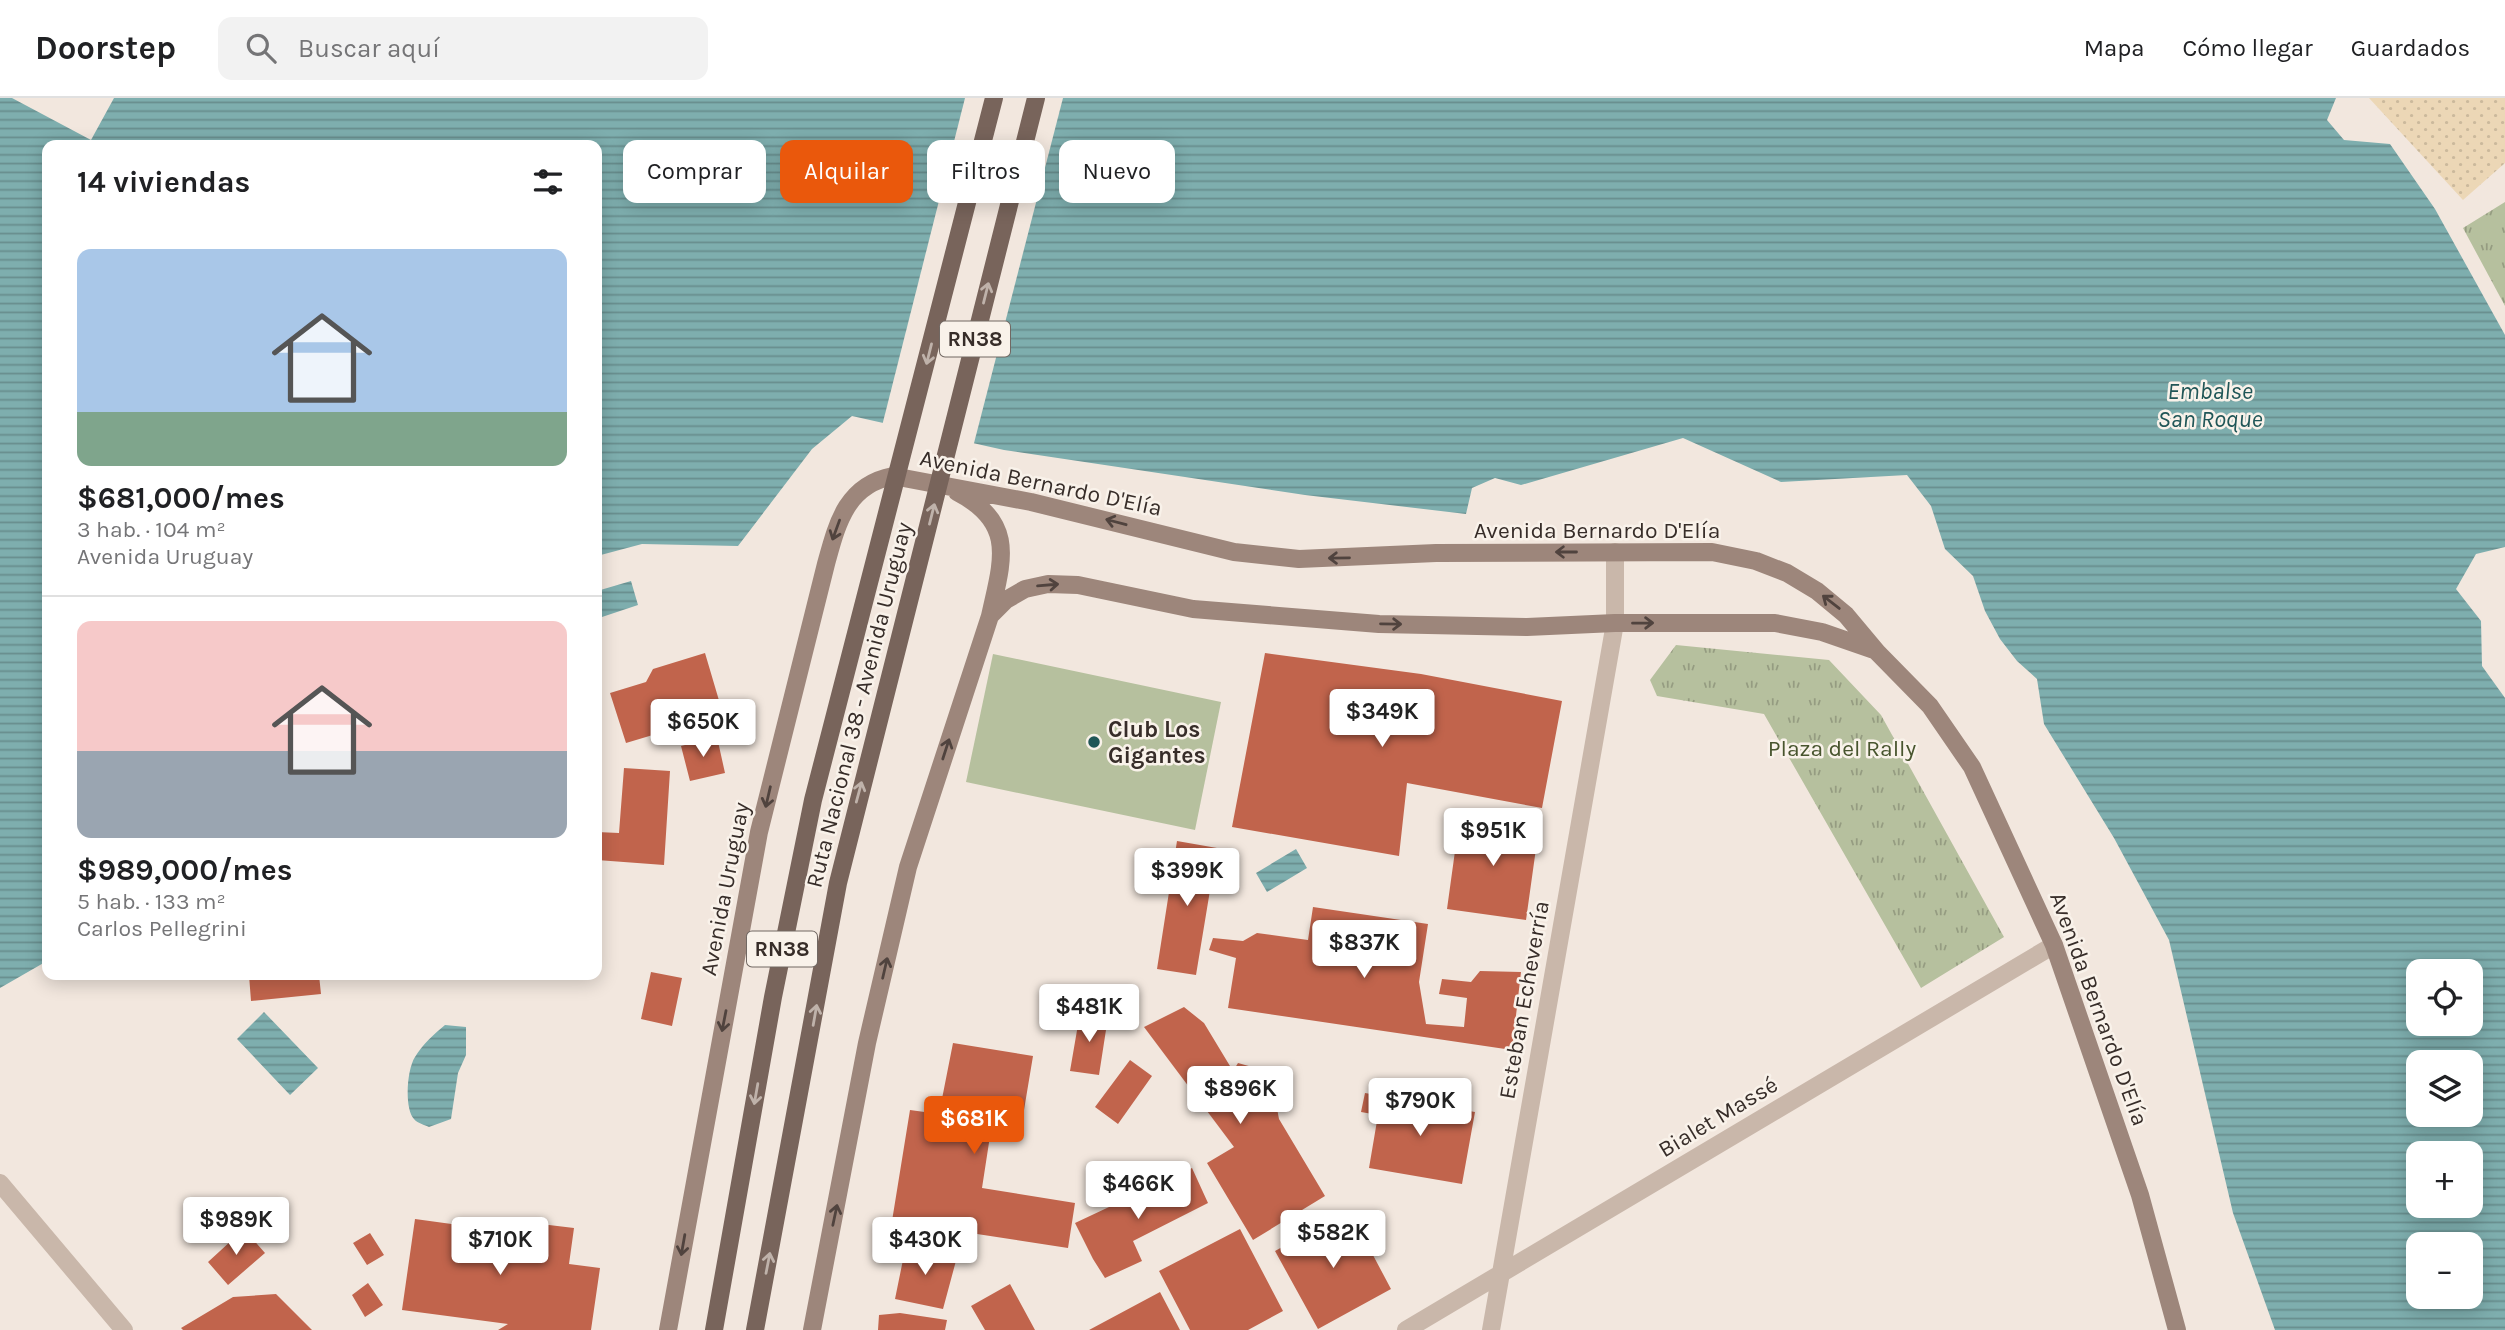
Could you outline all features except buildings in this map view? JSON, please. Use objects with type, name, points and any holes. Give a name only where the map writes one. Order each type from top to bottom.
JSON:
[{"type":"main road","name":"Ruta Nacional 38 - Avenida Uruguay","points":[[714,1330],[797,873],[813,800],[994,98]]},
{"type":"main road","name":"Ruta Nacional 38 - Avenida Uruguay","points":[[755,1330],[838,883],[1036,98]]},
{"type":"main road","name":"Avenida Bernardo D'Elía","points":[[878,479],[893,476],[1062,508],[1234,552],[1299,559],[1436,554],[1712,552],[1745,558],[1787,573],[1817,591],[1846,615],[1877,652],[1930,706],[1972,767],[2054,946],[2140,1195],[2177,1330]]},
{"type":"main road","name":"Avenida Uruguay","points":[[668,1330],[759,832],[790,703],[835,529],[844,509],[856,494],[878,479]]},
{"type":"main road","points":[[812,1330],[867,1043],[908,867],[990,616],[998,579],[1001,542],[993,519],[968,498],[947,487]]},
{"type":"main road","points":[[990,616],[1006,600],[1025,589],[1048,584],[1078,585],[1194,609],[1378,624],[1527,627],[1615,623],[1775,623],[1822,632],[1877,652]]},
{"type":"street","name":"Esteban Echeverría","points":[[1491,1330],[1615,623],[1615,552]]},
{"type":"street","name":"Bialet Massé","points":[[1406,1330],[2054,946]]},
{"type":"street","points":[[0,1183],[124,1330]]},
{"type":"sand","points":[[2369,98],[2505,98],[2505,163],[2463,200]]},
{"type":"green space","points":[[2505,202],[2505,306],[2463,228]]},
{"type":"green space","name":"Plaza del Rally","points":[[1676,645],[1829,660],[1881,715],[2004,937],[1921,988],[1764,714],[1657,696],[1650,680]]},
{"type":"green space","name":"Club Los Gigantes","points":[[993,654],[1221,702],[1195,830],[966,782]]},
{"type":"water","name":"Embalse San Roque","points":[[0,98],[12,98],[91,140],[42,140],[42,964],[0,988]]},
{"type":"water","name":"Embalse San Roque","points":[[114,98],[2336,98],[2327,120],[2344,140],[2390,144],[2435,209],[2505,335],[2505,547],[2476,554],[2456,589],[2481,621],[2482,666],[2505,698],[2505,1330],[2275,1330],[2233,1213],[2169,940],[2114,838],[2044,724],[2037,679],[2017,661],[2000,639],[1985,611],[1973,576],[1945,549],[1931,506],[1907,475],[1781,482],[1683,438],[1521,485],[1495,478],[1472,488],[1466,514],[1305,495],[1004,450],[852,416],[812,449],[738,546],[642,544],[602,555],[602,140],[91,140]]},
{"type":"water","points":[[631,581],[638,605],[602,617],[602,590]]},
{"type":"water","points":[[1296,849],[1307,868],[1267,892],[1256,873]]},
{"type":"water","points":[[264,1012],[318,1068],[290,1095],[237,1039]]},
{"type":"water","points":[[445,1025],[466,1027],[466,1055],[458,1073],[451,1119],[429,1127],[415,1120],[411,1114],[409,1079],[412,1063],[418,1052]]},
{"type":"pier","points":[[965,98],[1063,98],[1045,168],[1045,140],[954,140]]},
{"type":"pier","points":[[938,203],[1036,203],[973,447],[882,426]]},
{"type":"place","name":"Club Los Gigantes","points":[[1094,742]]}]
